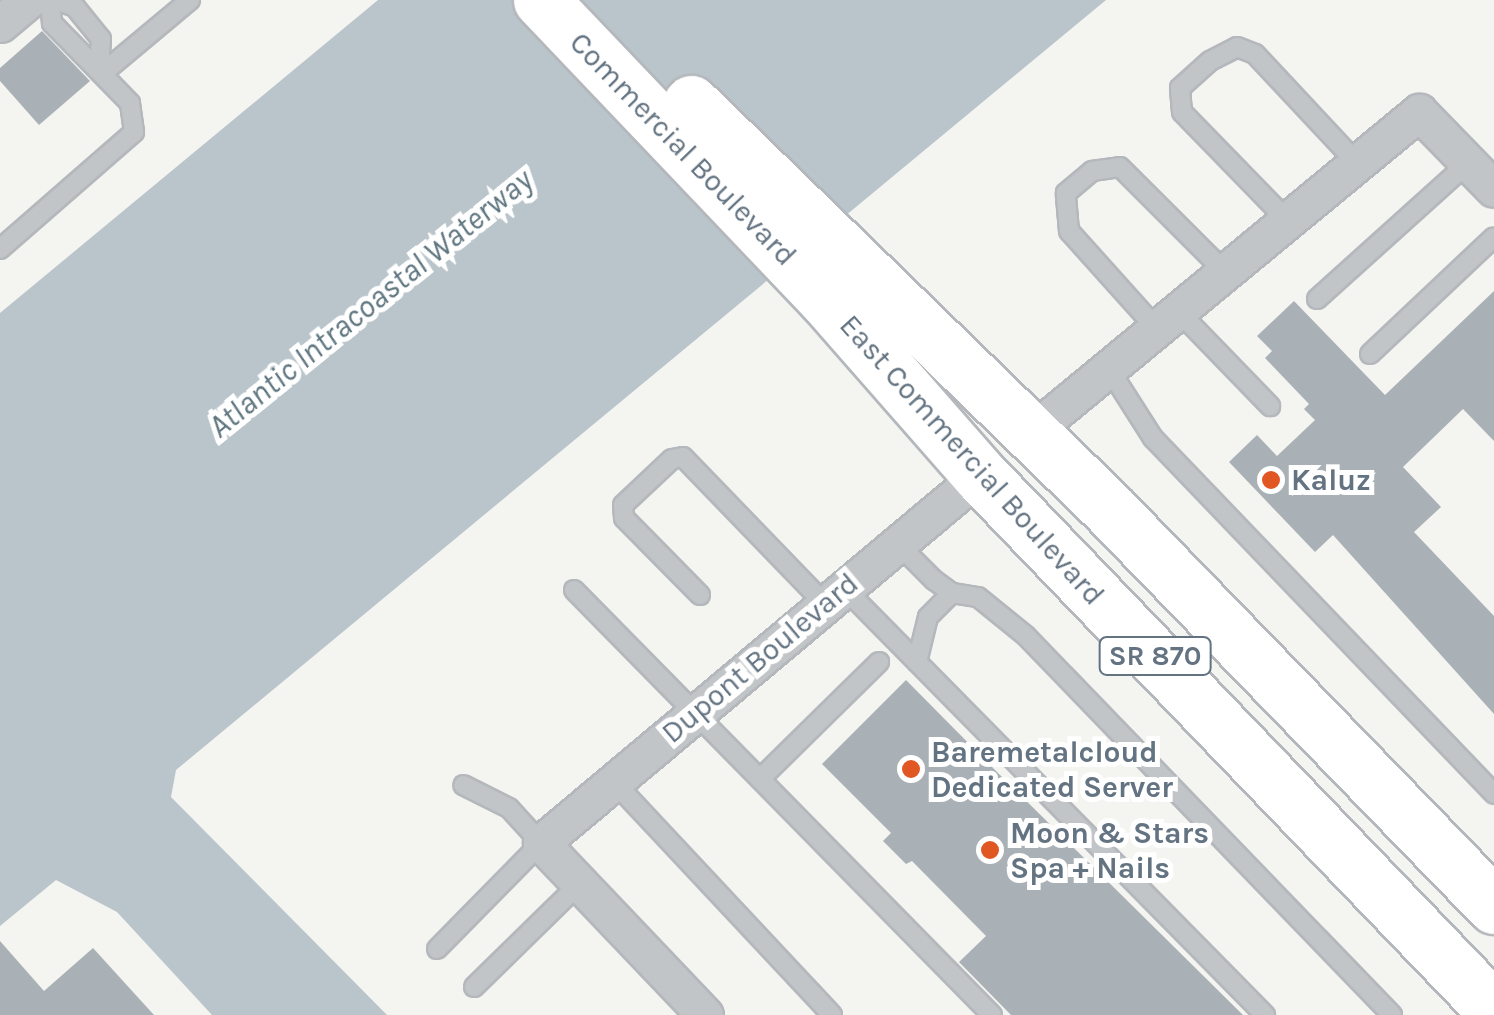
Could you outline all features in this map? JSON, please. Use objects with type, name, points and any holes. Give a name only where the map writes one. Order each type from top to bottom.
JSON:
[{"type":"main road","name":"Commercial Boulevard","points":[[541,0],[840,283]]},
{"type":"main road","name":"Commercial Boulevard","points":[[592,0],[840,283]]},
{"type":"main road","name":"East Commercial Boulevard","points":[[840,283],[1029,434],[1107,506],[1494,906]]},
{"type":"main road","name":"East Commercial Boulevard","points":[[840,283],[980,474],[1491,1005]]},
{"type":"main road","points":[[980,474],[1008,468],[1040,476],[1107,506]]},
{"type":"street","points":[[0,24],[29,0]]},
{"type":"street","points":[[1029,434],[1419,112],[1494,189]]},
{"type":"street","name":"Dupont Boulevard","points":[[541,843],[980,474]]},
{"type":"street","points":[[541,843],[704,1015]]},
{"type":"lane","points":[[0,248],[128,144],[135,118],[130,103],[102,68],[81,57],[52,24],[52,0],[75,8],[101,39],[102,68]]},
{"type":"lane","points":[[102,68],[190,0]]},
{"type":"lane","points":[[1286,219],[1182,112],[1180,88],[1210,61],[1237,48],[1255,54],[1356,162]]},
{"type":"lane","points":[[1317,299],[1468,163]]},
{"type":"lane","points":[[1223,270],[1120,166],[1092,171],[1066,193],[1069,231],[1270,406]]},
{"type":"lane","points":[[1370,354],[1494,237]]},
{"type":"lane","points":[[1109,370],[1153,438],[1494,794]]},
{"type":"lane","points":[[700,595],[624,518],[623,505],[672,459],[682,457],[834,596],[917,662],[1265,1015]]},
{"type":"lane","points":[[897,543],[952,594],[978,597],[1026,636],[1392,1015]]},
{"type":"lane","points":[[574,590],[992,1015]]},
{"type":"lane","points":[[917,662],[928,617],[952,594]]},
{"type":"lane","points":[[760,779],[878,662]]},
{"type":"lane","points":[[614,782],[832,1015]]},
{"type":"lane","points":[[437,949],[541,843],[508,808],[464,785]]},
{"type":"lane","points":[[474,987],[579,884]]},
{"type":"water","name":"Atlantic Intracoastal Waterway","points":[[378,0],[1106,0],[176,770],[171,797],[387,1015],[212,1015],[117,912],[56,880],[0,926],[0,313]]},
{"type":"building","points":[[42,31],[90,81],[39,125],[0,81],[0,68]]},
{"type":"building","points":[[1494,291],[1494,441],[1463,409],[1403,467],[1441,507],[1414,532],[1494,616],[1494,714],[1333,535],[1315,552],[1229,462],[1257,435],[1277,456],[1315,420],[1304,409],[1309,404],[1265,358],[1272,351],[1257,336],[1294,301],[1385,395]]},
{"type":"building","points":[[906,680],[1243,1015],[1011,1015],[959,962],[986,936],[912,861],[906,864],[883,841],[891,833],[822,764]]},
{"type":"building","points":[[0,941],[44,991],[93,948],[154,1015],[0,1015]]},
{"type":"place","name":"Kaluz","points":[[1271,480]]},
{"type":"place","name":"Baremetalcloud Dedicated Server","points":[[911,769]]},
{"type":"place","name":"Moon & Stars Spa + Nails","points":[[990,850]]}]
